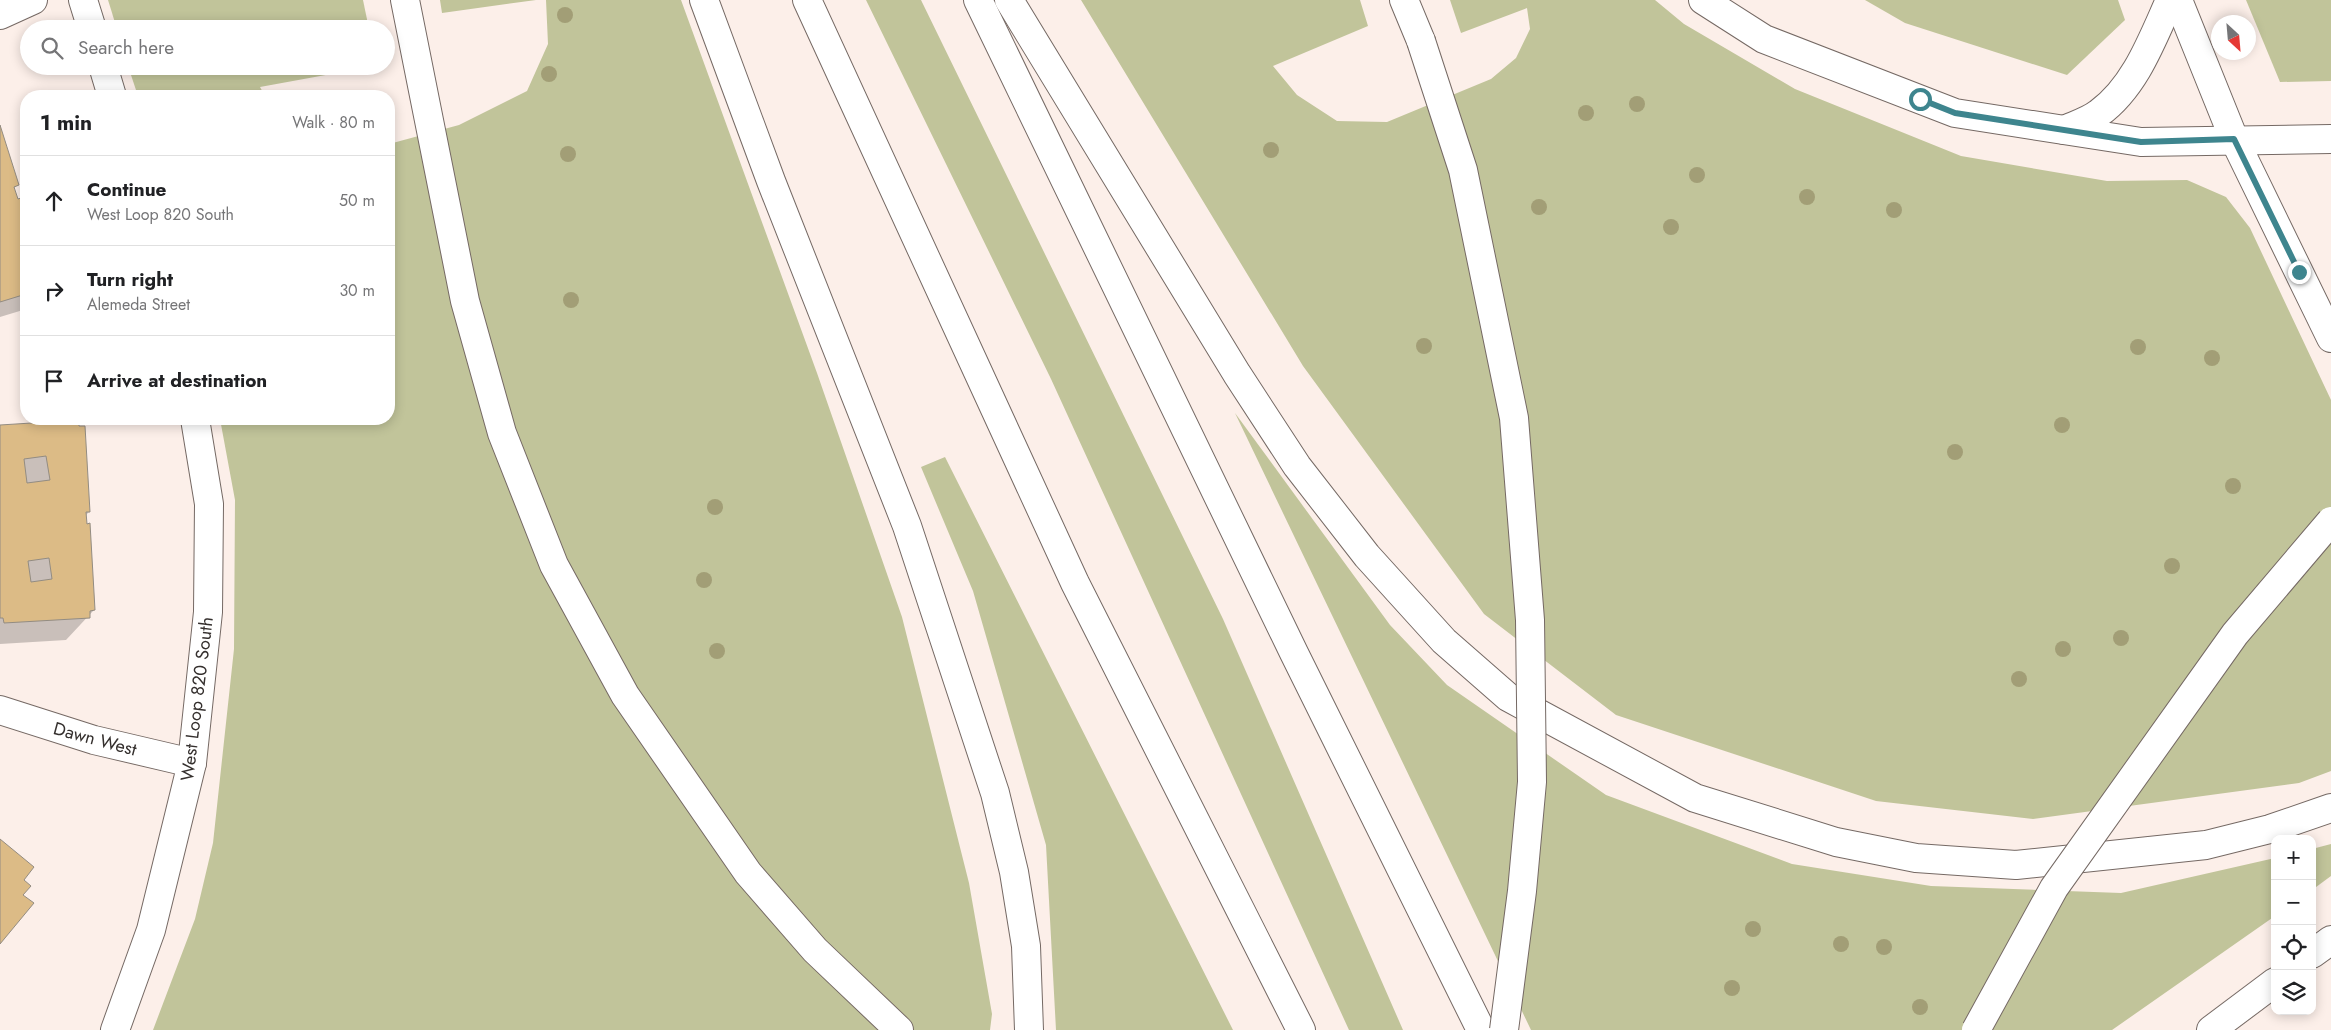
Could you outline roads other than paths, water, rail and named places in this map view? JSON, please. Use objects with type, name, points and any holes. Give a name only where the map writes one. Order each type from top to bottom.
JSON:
[{"type":"main road","points":[[0,15],[33,0]]},
{"type":"main road","points":[[83,0],[89,20]]},
{"type":"main road","points":[[704,0],[774,190],[907,526],[995,793],[1014,872],[1026,946],[1029,1030]]},
{"type":"main road","points":[[807,0],[1076,583],[1301,1030]]},
{"type":"main road","points":[[978,0],[1289,644],[1481,1030]]},
{"type":"main road","points":[[1009,0],[1237,374],[1297,466],[1367,556],[1437,634],[1508,697],[1695,798],[1836,842],[1916,858],[2016,865],[2206,845],[2270,829],[2331,808]]},
{"type":"main road","points":[[1404,0],[1421,41],[1463,170],[1512,408],[1516,437],[1530,620],[1532,782],[1522,891],[1504,1030]]},
{"type":"main road","points":[[1703,0],[1764,39],[1955,113],[2141,142],[2234,139],[2331,139]]},
{"type":"main road","points":[[2064,130],[2098,114],[2120,94],[2147,51],[2170,0]]},
{"type":"main road","points":[[2178,0],[2234,139],[2331,338]]},
{"type":"main road","points":[[408,12],[465,301],[502,433],[554,565],[625,695],[748,873],[815,950],[899,1030]]},
{"type":"main road","points":[[106,75],[110,90]]},
{"type":"main road","name":"West Loop 820 South","points":[[114,1030],[152,930],[192,764],[208,612],[209,504],[196,425]]},
{"type":"main road","points":[[1976,1030],[2054,888],[2235,634],[2331,521]]},
{"type":"main road","name":"Dawn West","points":[[0,710],[111,745],[192,764]]},
{"type":"main road","points":[[2316,951],[2331,940]]},
{"type":"main road","points":[[2211,1030],[2271,985]]}]
